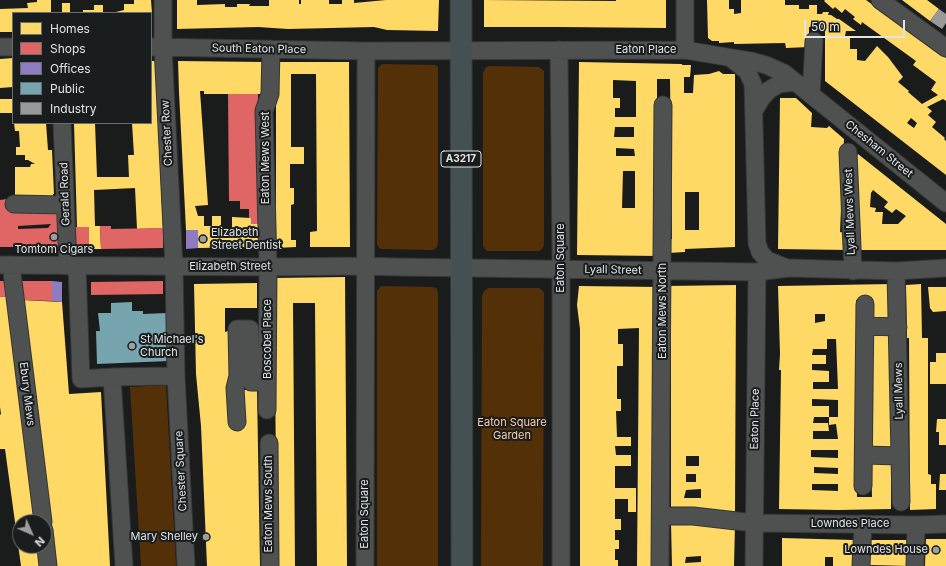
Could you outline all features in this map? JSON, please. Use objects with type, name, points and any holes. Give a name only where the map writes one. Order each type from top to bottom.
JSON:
[{"type":"main road","name":"A3217","points":[[461,0],[462,566]]},
{"type":"street","name":"Chester Row","points":[[163,0],[157,47],[174,266]]},
{"type":"street","points":[[685,0],[685,50]]},
{"type":"street","points":[[880,0],[946,48]]},
{"type":"street","points":[[812,95],[814,41]]},
{"type":"street","points":[[0,47],[12,47]]},
{"type":"street","name":"South Eaton Place","points":[[157,47],[366,51]]},
{"type":"street","name":"Eaton Mews West","points":[[268,267],[264,111],[270,94],[271,49]]},
{"type":"street","points":[[366,51],[559,50]]},
{"type":"street","name":"Eaton Place","points":[[559,50],[685,50],[751,61],[766,65],[784,73],[795,82]]},
{"type":"street","name":"Eaton Square","points":[[559,50],[561,566]]},
{"type":"street","name":"Eaton Square","points":[[365,566],[366,51]]},
{"type":"street","name":"Eaton Place","points":[[732,59],[747,71],[753,84],[757,243]]},
{"type":"street","points":[[754,111],[761,99],[769,90],[779,84],[795,82]]},
{"type":"street","name":"Chesham Street","points":[[795,82],[946,203]]},
{"type":"street","name":"Eaton Mews North","points":[[660,566],[663,105]]},
{"type":"street","name":"Gerald Road","points":[[62,124],[65,205],[73,266]]},
{"type":"street","name":"Lyall Mews West","points":[[848,152],[853,271]]},
{"type":"street","points":[[14,204],[65,205]]},
{"type":"street","points":[[734,271],[747,263],[757,243]]},
{"type":"street","name":"Lyall Street","points":[[757,243],[760,252],[767,260],[789,268]]},
{"type":"street","name":"Elizabeth Street","points":[[6,265],[461,267]]},
{"type":"street","name":"Ebury Mews","points":[[6,265],[42,514]]},
{"type":"street","points":[[73,266],[80,379],[176,376]]},
{"type":"street","name":"Chester Square","points":[[174,266],[176,376],[186,566]]},
{"type":"street","name":"Boscobel Place","points":[[267,410],[268,267]]},
{"type":"street","name":"Lyall Street","points":[[461,267],[757,272],[789,268],[853,271],[896,271],[946,268]]},
{"type":"street","name":"Lyall Mews","points":[[896,271],[901,502]]},
{"type":"street","name":"Eaton Place","points":[[754,566],[757,272]]},
{"type":"street","points":[[863,486],[865,304]]},
{"type":"street","points":[[865,326],[898,327]]},
{"type":"street","points":[[237,422],[235,388],[238,376],[237,329],[250,329],[250,382],[267,382]]},
{"type":"street","points":[[112,377],[124,566]]},
{"type":"street","name":"Eaton Mews South","points":[[269,443],[270,566]]},
{"type":"street","points":[[864,455],[900,456]]},
{"type":"street","points":[[661,516],[693,516],[754,523]]},
{"type":"street","name":"Lowndes Place","points":[[754,523],[946,524]]},
{"type":"street","points":[[861,566],[864,524]]},
{"type":"street","points":[[914,566],[916,524]]},
{"type":"street","points":[[47,554],[48,566]]},
{"type":"green space","points":[[382,64],[435,65],[438,67],[438,242],[437,247],[433,250],[382,249],[379,248],[377,244],[378,68]]},
{"type":"green space","points":[[486,67],[539,67],[544,71],[544,245],[539,251],[487,251],[483,246],[483,73]]},
{"type":"green space","points":[[381,286],[432,287],[436,288],[438,292],[438,566],[377,566],[377,291]]},
{"type":"green space","name":"Eaton Square Garden","points":[[488,288],[539,288],[544,293],[543,566],[481,566],[482,296],[484,291]]},
{"type":"green space","points":[[166,385],[176,566],[141,566],[130,387]]},
{"type":"building: Homes","points":[[37,0],[51,0],[51,12],[12,12],[12,32],[0,32],[0,9],[28,8],[27,3],[37,2]]},
{"type":"building: Homes","points":[[134,0],[151,0],[152,12],[116,12],[124,10],[124,4],[134,4]]},
{"type":"building: Homes","points":[[177,0],[197,0],[197,5],[225,4],[225,7],[237,7],[237,4],[250,4],[249,6],[269,6],[269,0],[299,0],[299,4],[301,4],[301,0],[329,0],[329,4],[342,4],[342,0],[354,0],[354,3],[386,0],[439,0],[438,31],[387,30],[374,27],[177,29]]},
{"type":"building: Homes","points":[[484,0],[666,0],[666,28],[484,27]]},
{"type":"building: Homes","points":[[707,0],[729,0],[729,9],[734,9],[734,14],[741,13],[741,0],[785,0],[785,5],[799,5],[799,9],[809,9],[809,5],[817,5],[817,14],[829,12],[828,15],[839,19],[856,31],[846,31],[845,36],[850,36],[850,49],[857,49],[857,60],[865,61],[877,46],[888,57],[903,77],[898,82],[922,104],[938,95],[931,90],[936,82],[913,65],[916,61],[862,22],[861,25],[853,19],[855,17],[845,9],[842,13],[835,7],[833,9],[824,1],[866,0],[946,58],[946,101],[943,99],[927,107],[932,111],[928,115],[936,122],[932,127],[945,138],[944,139],[946,141],[946,175],[825,81],[825,28],[809,27],[809,47],[786,48],[785,43],[719,43],[719,41],[712,41],[708,38]],"holes":[[[911,118],[917,123],[914,128],[907,123]]]},
{"type":"building: Homes","points":[[902,0],[927,0],[939,9],[930,21]]},
{"type":"building: Homes","points":[[62,3],[70,3],[70,12],[62,12]]},
{"type":"building: Homes","points":[[94,5],[103,5],[103,12],[83,12],[83,10],[94,10]]},
{"type":"building: Homes","points":[[12,58],[12,87],[0,88],[0,59]]},
{"type":"building: Homes","points":[[152,61],[155,61],[163,228],[137,229],[135,188],[94,190],[95,226],[100,226],[101,249],[89,249],[89,227],[77,227],[74,124],[95,124],[97,177],[129,177],[128,155],[134,155],[132,124],[152,124]]},
{"type":"building: Homes","points":[[178,61],[265,62],[266,94],[204,94],[204,91],[200,91],[208,205],[195,206],[198,216],[204,216],[204,226],[212,226],[212,216],[221,216],[221,228],[232,228],[232,217],[251,218],[251,224],[262,224],[262,247],[198,248],[198,230],[186,230]]},
{"type":"building: Homes","points":[[276,62],[349,62],[350,247],[310,247],[310,232],[317,231],[316,74],[291,74],[291,147],[304,147],[304,164],[290,164],[290,188],[294,188],[294,204],[291,205],[291,240],[296,240],[296,247],[276,248]]},
{"type":"building: Homes","points":[[579,62],[691,65],[690,77],[684,77],[684,93],[693,93],[694,75],[709,74],[719,71],[723,74],[735,74],[735,247],[685,249],[685,252],[668,253],[668,239],[672,239],[670,79],[657,79],[657,238],[660,256],[577,255]],"holes":[[[613,80],[636,81],[636,117],[615,117],[615,108],[620,108],[620,98],[613,98]],[[615,127],[634,127],[634,137],[614,137]],[[616,148],[634,149],[635,156],[616,156]],[[623,171],[635,171],[635,208],[622,208]],[[685,192],[699,192],[699,230],[685,230]]]},
{"type":"building: Homes","points":[[780,98],[796,98],[812,113],[811,127],[827,128],[829,126],[844,139],[840,232],[845,233],[848,250],[778,249]]},
{"type":"building: Homes","points":[[0,99],[12,99],[12,113],[0,113]]},
{"type":"building: Homes","points":[[14,124],[46,124],[48,150],[52,150],[53,202],[15,202],[15,167],[30,167],[31,164],[35,164],[25,160],[25,155],[16,155],[16,147],[20,147],[19,131],[15,131]]},
{"type":"building: Homes","points":[[858,154],[946,224],[946,250],[858,250],[854,159]],"holes":[[[873,190],[888,202],[884,207],[892,213],[896,209],[906,216],[898,224],[882,224],[883,212],[875,212],[876,208],[870,207],[871,193]]]},
{"type":"building: Homes","points":[[345,277],[347,566],[317,566],[315,303],[293,303],[295,566],[277,566],[274,278]]},
{"type":"building: Homes","points":[[257,283],[257,308],[225,308],[225,332],[228,331],[233,424],[244,424],[244,390],[257,390],[260,566],[207,566],[201,426],[196,374],[194,284]]},
{"type":"building: Homes","points":[[891,284],[891,321],[872,321],[871,300],[856,300],[856,408],[857,497],[872,497],[871,460],[891,460],[891,509],[779,509],[781,370],[779,370],[778,286]],"holes":[[[815,314],[825,314],[825,321],[815,323]],[[827,339],[836,339],[838,389],[813,389],[813,382],[829,382],[829,371],[812,370],[812,364],[826,364],[826,355],[812,355],[813,349],[827,349]],[[812,399],[838,400],[838,417],[829,417],[829,406],[812,406]],[[814,417],[829,417],[829,425],[836,424],[838,439],[813,439],[813,431],[829,431],[828,423],[813,423]],[[811,450],[838,450],[838,458],[811,457]],[[814,467],[838,468],[838,474],[814,473]],[[812,484],[838,484],[838,491],[812,490]]]},
{"type":"building: Homes","points":[[921,284],[922,338],[928,338],[928,474],[931,475],[931,484],[936,484],[936,509],[910,510],[909,338],[907,338],[906,285]]},
{"type":"building: Homes","points":[[736,285],[735,512],[671,510],[671,300],[666,300],[667,286]],"holes":[[[686,456],[699,456],[699,466],[686,466]],[[686,474],[696,474],[696,482],[686,482]],[[701,489],[701,498],[684,498],[686,490]]]},
{"type":"building: Homes","points":[[579,286],[659,287],[654,566],[637,566],[639,328],[618,329],[618,344],[623,344],[623,366],[617,366],[617,399],[621,399],[621,411],[616,411],[617,437],[631,437],[631,446],[615,446],[616,455],[631,455],[631,466],[615,466],[615,488],[636,488],[636,512],[628,512],[628,499],[615,499],[615,519],[621,519],[621,530],[615,530],[615,540],[619,540],[619,549],[615,549],[615,560],[618,560],[618,566],[580,566],[580,329],[577,305]]},
{"type":"building: Homes","points":[[928,287],[946,287],[946,311],[933,312],[930,308]]},
{"type":"building: Homes","points":[[8,296],[36,514],[14,514],[5,449],[0,449],[0,297]]},
{"type":"building: Homes","points":[[22,300],[62,302],[69,394],[101,392],[110,566],[57,566],[52,528],[52,514],[50,514]]},
{"type":"building: Homes","points":[[873,335],[893,335],[893,450],[872,450]]},
{"type":"building: Homes","points":[[936,353],[946,353],[946,384],[930,384],[930,362],[936,362]]},
{"type":"building: Homes","points":[[937,419],[946,419],[946,445],[939,445],[939,432],[936,432]]},
{"type":"building: Homes","points":[[940,474],[946,474],[946,490],[939,490]]},
{"type":"building: Homes","points":[[674,520],[735,525],[734,566],[672,566],[671,523]],"holes":[[[701,556],[701,562],[685,563],[686,557]]]},
{"type":"building: Homes","points":[[782,538],[854,540],[853,566],[833,566],[833,557],[825,557],[825,566],[782,566]]},
{"type":"building: Homes","name":"Lowndes House","points":[[926,539],[946,539],[946,566],[925,566]]},
{"type":"building: Homes","points":[[870,540],[910,540],[909,566],[870,565]]},
{"type":"building: Homes","points":[[19,554],[41,554],[43,566],[21,566]]},
{"type":"building: Shops","points":[[228,94],[258,94],[257,202],[262,209],[262,224],[251,224],[249,209],[240,209],[240,201],[229,201]]},
{"type":"building: Shops","points":[[7,199],[9,206],[59,207],[60,247],[0,247],[0,200]],"holes":[[[51,224],[48,228],[18,229],[18,226]]]},
{"type":"building: Shops","points":[[100,226],[111,226],[111,229],[163,228],[163,248],[101,249]]},
{"type":"building: Shops","points":[[75,227],[89,227],[89,249],[75,249]]},
{"type":"building: Shops","points":[[0,281],[7,281],[8,296],[0,297]]},
{"type":"building: Shops","points":[[21,281],[52,281],[52,301],[22,300]]},
{"type":"building: Shops","points":[[163,281],[163,294],[91,295],[91,282]]},
{"type":"building: Offices","points":[[186,230],[198,230],[198,248],[186,249]]},
{"type":"building: Offices","points":[[52,281],[62,282],[62,302],[52,301]]},
{"type":"building: Public","name":"St Michael's Church","points":[[132,302],[132,311],[143,311],[143,314],[167,313],[169,361],[97,364],[96,331],[100,331],[98,313],[111,313],[111,303]]},
{"type":"building: Industry","points":[[939,9],[946,14],[946,23],[942,29],[930,21]]},
{"type":"place","name":"Tomtom Cigars","points":[[54,237]]},
{"type":"place","name":"Elizabeth Street Dentist","points":[[203,239]]},
{"type":"place","name":"St Michael's Church","points":[[132,346]]},
{"type":"place","name":"Mary Shelley","points":[[206,537]]},
{"type":"place","name":"Lowndes House","points":[[936,550]]}]
